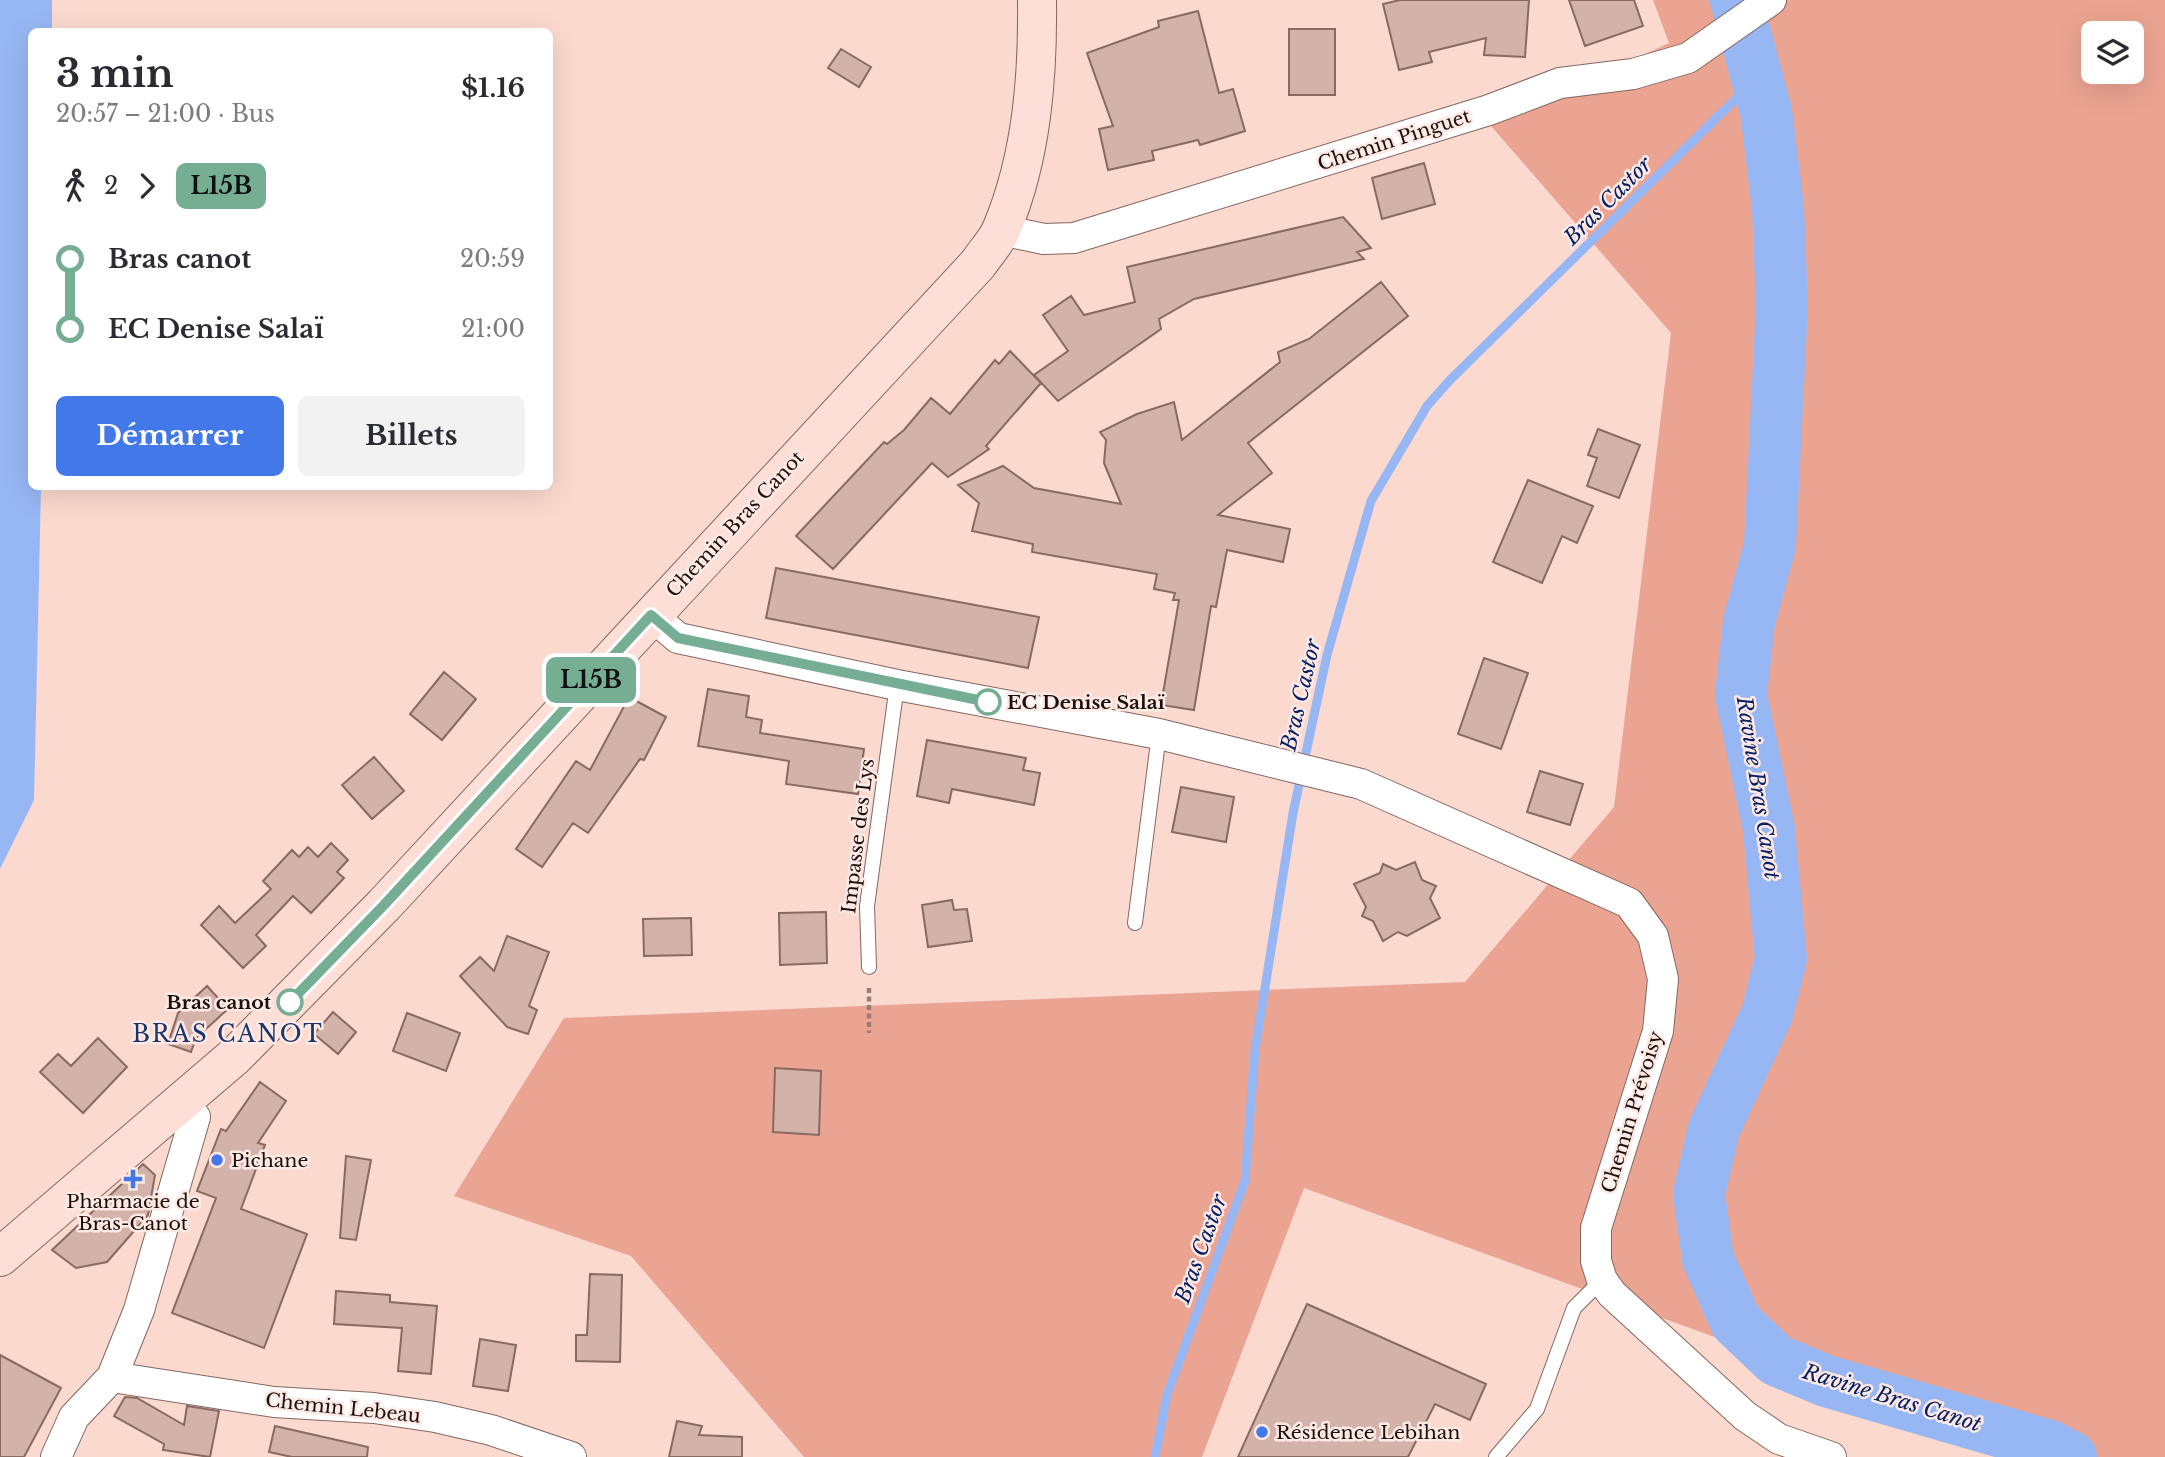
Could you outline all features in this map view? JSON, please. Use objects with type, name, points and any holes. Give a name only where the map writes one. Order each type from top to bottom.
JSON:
[{"type":"street","name":"Chemin Bras Canot","points":[[0,1257],[235,1056],[375,915],[978,264],[1001,230],[1024,154],[1036,79],[1037,0]]},
{"type":"street","name":"Chemin Pinguet","points":[[1001,230],[1044,239],[1074,238],[1489,110],[1560,83],[1633,74],[1688,58],[1771,1]]},
{"type":"street","points":[[651,615],[678,638],[897,685],[1159,734]]},
{"type":"street","name":"Chemin Prévoisy","points":[[1159,734],[1259,760],[1326,773],[1361,784],[1629,903],[1653,936],[1663,979],[1658,1031],[1596,1228],[1596,1261],[1602,1280]]},
{"type":"street","points":[[56,1457],[74,1417],[112,1377],[139,1310],[195,1117],[182,1101]]},
{"type":"street","points":[[1602,1280],[1631,1312],[1745,1416],[1779,1439],[1831,1457]]},
{"type":"street","name":"Chemin Lebeau","points":[[112,1377],[274,1402],[374,1408],[435,1417],[491,1430],[571,1457]]},
{"type":"lane","name":"Impasse des Lys","points":[[869,967],[867,906],[897,685]]},
{"type":"lane","points":[[1135,923],[1159,734]]},
{"type":"lane","points":[[1496,1457],[1537,1409],[1574,1308],[1602,1280]]},
{"type":"path","points":[[869,967],[869,1033]]},
{"type":"shaded area","points":[[1653,0],[2165,0],[2165,1457],[2022,1457],[1976,1432],[1304,1188],[1202,1457],[804,1457],[631,1256],[454,1196],[564,1018],[1465,982],[1614,807],[1671,333],[1491,126],[1669,43]]},
{"type":"water","points":[[0,0],[52,0],[52,28],[28,28],[28,490],[41,490],[34,800],[0,869]]},
{"type":"building","points":[[1400,0],[1529,0],[1525,57],[1484,55],[1486,38],[1429,52],[1432,62],[1399,70],[1383,4]]},
{"type":"building","points":[[1569,0],[1634,0],[1643,26],[1585,46]]},
{"type":"building","points":[[1198,11],[1219,93],[1233,89],[1245,131],[1200,145],[1198,140],[1152,151],[1154,160],[1108,170],[1099,129],[1113,126],[1087,53],[1159,27],[1158,21]]},
{"type":"building","points":[[1289,29],[1335,29],[1335,95],[1289,95]]},
{"type":"building","points":[[841,49],[871,67],[859,87],[828,68]]},
{"type":"building","points":[[1424,163],[1435,204],[1382,219],[1372,178]]},
{"type":"building","points":[[1343,217],[1371,248],[1357,252],[1364,259],[1194,299],[1159,319],[1161,329],[1058,401],[1034,375],[1068,351],[1043,315],[1071,296],[1084,315],[1135,302],[1127,267]]},
{"type":"building","points":[[1381,282],[1408,316],[1248,443],[1272,473],[1218,515],[1290,529],[1283,562],[1227,550],[1216,607],[1211,606],[1194,710],[1161,705],[1179,600],[1173,600],[1175,593],[1154,589],[1157,574],[1032,552],[1033,544],[972,531],[979,503],[958,485],[1003,466],[1034,488],[1121,504],[1104,463],[1106,440],[1100,432],[1137,414],[1174,402],[1182,440],[1280,362],[1278,352],[1309,339]]},
{"type":"building","points":[[1010,351],[1041,383],[986,446],[989,449],[948,477],[932,463],[833,569],[796,536],[884,442],[887,444],[904,430],[931,398],[950,414],[995,360],[999,364]]},
{"type":"building","points":[[1598,429],[1640,445],[1619,498],[1587,486],[1597,458],[1588,455]]},
{"type":"building","points":[[1528,480],[1593,506],[1577,543],[1562,536],[1542,583],[1493,562]]},
{"type":"building","points":[[776,568],[1039,617],[1028,668],[766,618]]},
{"type":"building","points":[[1484,658],[1528,673],[1501,749],[1458,734]]},
{"type":"building","points":[[444,672],[476,699],[442,740],[410,714]]},
{"type":"building","points":[[708,689],[749,696],[746,717],[762,720],[760,733],[864,749],[858,794],[786,784],[789,761],[698,746]]},
{"type":"building","points":[[629,697],[666,717],[644,760],[640,759],[588,833],[573,823],[542,867],[516,849],[576,761],[590,770]]},
{"type":"building","points":[[927,740],[1026,758],[1023,770],[1040,773],[1034,805],[952,789],[949,803],[917,796]]},
{"type":"building","points":[[374,757],[404,791],[372,819],[342,785]]},
{"type":"building","points":[[1540,771],[1583,784],[1570,825],[1527,812]]},
{"type":"building","points":[[1181,787],[1234,797],[1226,842],[1172,832]]},
{"type":"building","points":[[331,843],[348,860],[337,872],[344,878],[311,913],[293,896],[256,935],[266,946],[243,968],[201,925],[219,906],[235,923],[271,889],[263,881],[292,850],[299,857],[308,847],[318,857]]},
{"type":"building","points":[[1415,862],[1422,880],[1436,886],[1430,898],[1440,918],[1407,936],[1398,932],[1383,941],[1373,921],[1362,916],[1366,907],[1354,884],[1380,873],[1383,864],[1396,870]]},
{"type":"building","points":[[952,900],[954,910],[967,909],[972,941],[928,947],[922,905]]},
{"type":"building","points":[[826,912],[827,963],[780,965],[779,913]]},
{"type":"building","points":[[691,918],[692,955],[644,956],[643,919]]},
{"type":"building","points":[[507,936],[549,952],[529,1006],[537,1010],[528,1034],[507,1027],[460,976],[480,957],[494,971]]},
{"type":"building","points":[[207,986],[228,1009],[196,1038],[191,1052],[168,1044],[178,1013]]},
{"type":"building","points":[[333,1012],[356,1032],[338,1054],[314,1034]]},
{"type":"building","points":[[407,1013],[460,1033],[446,1071],[393,1051]]},
{"type":"building","points":[[98,1038],[127,1067],[83,1113],[40,1072],[58,1054],[71,1066]]},
{"type":"building","points":[[775,1068],[821,1071],[819,1135],[773,1132]]},
{"type":"building","points":[[260,1082],[286,1101],[258,1143],[265,1145],[241,1209],[307,1234],[264,1348],[172,1313],[216,1198],[197,1191],[221,1129],[226,1131]]},
{"type":"building","points":[[346,1156],[371,1160],[356,1240],[340,1238]]},
{"type":"building","points":[[143,1164],[155,1175],[148,1215],[107,1262],[76,1268],[52,1250]]},
{"type":"building","points":[[590,1274],[622,1275],[620,1362],[576,1361],[576,1335],[587,1335]]},
{"type":"building","points":[[336,1291],[390,1295],[390,1302],[437,1306],[431,1374],[398,1371],[402,1328],[334,1324]]},
{"type":"building","points":[[1307,1304],[1486,1384],[1470,1420],[1435,1404],[1408,1457],[1238,1457]]},
{"type":"building","points":[[480,1339],[516,1345],[508,1391],[473,1386]]},
{"type":"building","points":[[0,1355],[61,1388],[24,1457],[0,1457]]},
{"type":"building","points":[[125,1397],[137,1398],[184,1425],[187,1406],[219,1411],[210,1457],[163,1450],[164,1444],[114,1416]]},
{"type":"building","points":[[677,1421],[702,1426],[699,1435],[742,1437],[742,1457],[669,1457]]},
{"type":"building","points":[[275,1426],[368,1447],[367,1457],[292,1457],[269,1452]]},
{"type":"waterway","name":"Ravine Bras Canot","points":[[1736,0],[1766,111],[1778,207],[1782,305],[1770,546],[1749,622],[1741,695],[1769,829],[1781,959],[1767,1014],[1714,1129],[1699,1194],[1708,1259],[1736,1322],[1776,1360],[1826,1381],[2050,1446],[2071,1457]]},
{"type":"waterway","name":"Bras Castor","points":[[1155,1457],[1167,1395],[1245,1181],[1255,1050],[1293,813],[1327,655],[1371,501],[1427,406],[1450,380],[1756,79]]},
{"type":"bus line","name":"L15B","points":[[290,1002],[384,905],[651,615],[678,638],[988,702]]},
{"type":"place","name":"EC Denise Salaï","points":[[988,702]]},
{"type":"place","name":"Bras canot","points":[[290,1002]]},
{"type":"place","name":"Pichane","points":[[217,1160]]},
{"type":"place","name":"Pharmacie de Bras-Canot","points":[[133,1179]]},
{"type":"place","name":"Résidence Lebihan","points":[[1262,1432]]},
{"type":"district","name":"BRAS CANOT","points":[[228,1034]]}]
